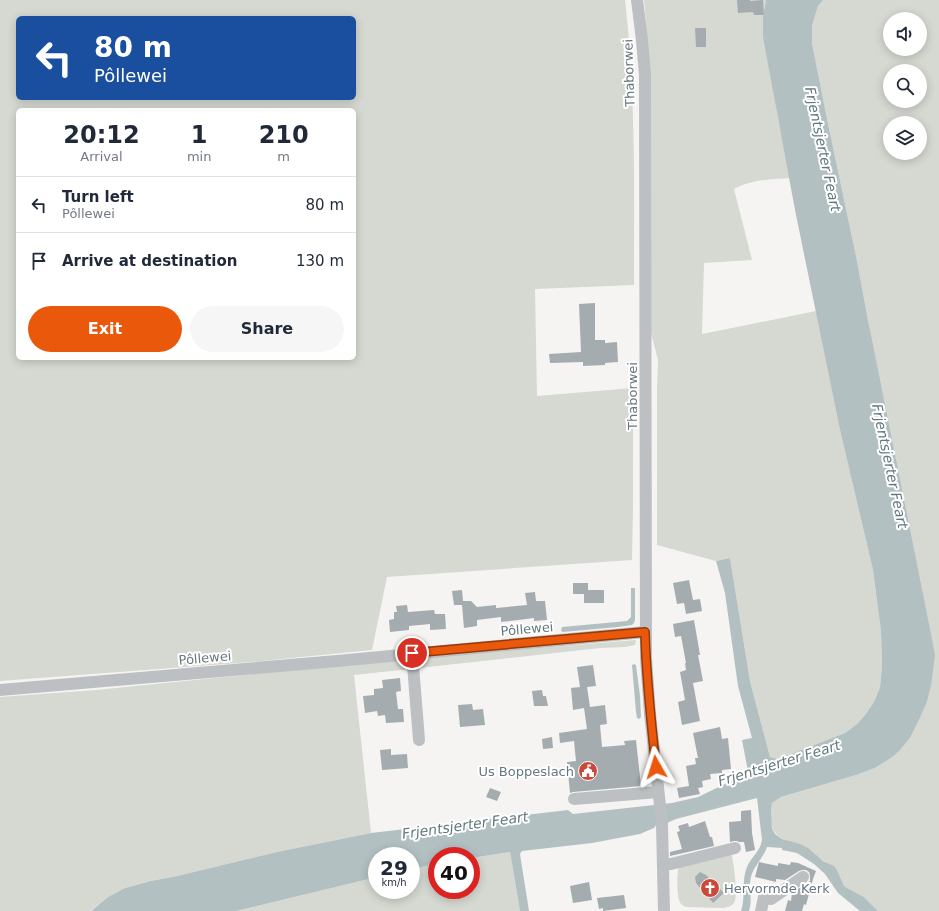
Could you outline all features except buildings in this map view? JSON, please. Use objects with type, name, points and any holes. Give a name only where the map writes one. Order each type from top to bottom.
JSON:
[{"type":"street","name":"Thaborwei","points":[[637,0],[642,34],[645,75],[645,632],[649,700],[662,824],[664,911]]},
{"type":"street","name":"Pôllewei","points":[[0,690],[645,632]]},
{"type":"street","points":[[412,653],[419,740]]},
{"type":"street","points":[[574,799],[659,798]]},
{"type":"street","points":[[664,864],[671,864],[735,848]]},
{"type":"street","points":[[761,911],[764,897],[771,899],[803,877]]},
{"type":"shaded area","points":[[0,0],[625,0],[629,36],[633,107],[634,285],[535,289],[537,396],[633,388],[632,560],[387,577],[372,650],[251,662],[0,681]]},
{"type":"shaded area","points":[[644,0],[766,0],[763,16],[777,114],[790,178],[754,182],[734,189],[752,260],[704,263],[702,334],[816,311],[840,430],[873,570],[881,631],[882,666],[880,686],[874,702],[857,724],[845,733],[778,759],[770,757],[750,681],[730,558],[716,561],[657,545],[658,360],[650,329],[649,60]]},
{"type":"shaded area","points":[[823,0],[939,0],[939,911],[878,911],[864,897],[844,886],[837,870],[833,866],[782,839],[774,831],[771,822],[772,803],[781,797],[856,775],[875,768],[891,758],[910,738],[927,702],[931,686],[868,320],[812,43],[812,26],[818,6]]},
{"type":"shaded area","points":[[636,640],[635,645],[625,647],[600,648],[419,668],[418,658]]},
{"type":"shaded area","points":[[410,658],[411,669],[354,675],[371,833],[277,852],[125,888],[108,897],[90,911],[0,911],[0,697],[96,690]]},
{"type":"shaded area","points":[[510,852],[520,911],[236,911],[368,879],[368,899],[420,899],[420,867],[428,866],[428,899],[480,899],[480,857]]},
{"type":"shaded area","points":[[731,853],[736,897],[733,904],[728,907],[721,908],[686,907],[681,904],[678,896],[677,879],[679,865]]},
{"type":"water","name":"Frjentsjerter Feart","points":[[766,0],[823,0],[818,6],[812,26],[812,43],[935,655],[931,686],[927,702],[910,738],[899,751],[875,768],[781,797],[772,803],[772,828],[775,834],[782,839],[808,848],[823,861],[834,866],[844,886],[864,897],[878,911],[860,911],[838,893],[825,874],[814,864],[797,853],[782,850],[782,848],[767,847],[751,877],[751,902],[749,911],[741,911],[745,872],[762,840],[757,798],[676,819],[667,823],[657,824],[654,828],[640,834],[592,843],[522,851],[520,854],[529,911],[520,911],[510,852],[480,857],[480,847],[428,847],[428,866],[420,867],[420,847],[368,847],[368,879],[236,911],[91,911],[108,897],[125,888],[277,852],[371,833],[568,810],[573,814],[672,803],[698,797],[727,783],[748,771],[742,740],[752,738],[738,686],[725,593],[716,561],[730,558],[750,681],[770,757],[778,759],[845,733],[857,724],[865,715],[874,702],[880,687],[882,666],[881,631],[873,570],[840,430],[795,210],[763,37],[763,16]]},
{"type":"water","points":[[631,588],[635,588],[635,620],[632,625],[561,631],[562,627],[627,621],[631,617]]},
{"type":"water","points":[[632,665],[636,665],[640,696],[641,717],[639,719],[637,718],[636,712]]},
{"type":"place","name":"Us Boppeslach","points":[[588,771]]},
{"type":"place","name":"Hervormde Kerk","points":[[710,888]]},
{"type":"route","points":[[412,653],[645,632],[650,714],[656,767]]}]
